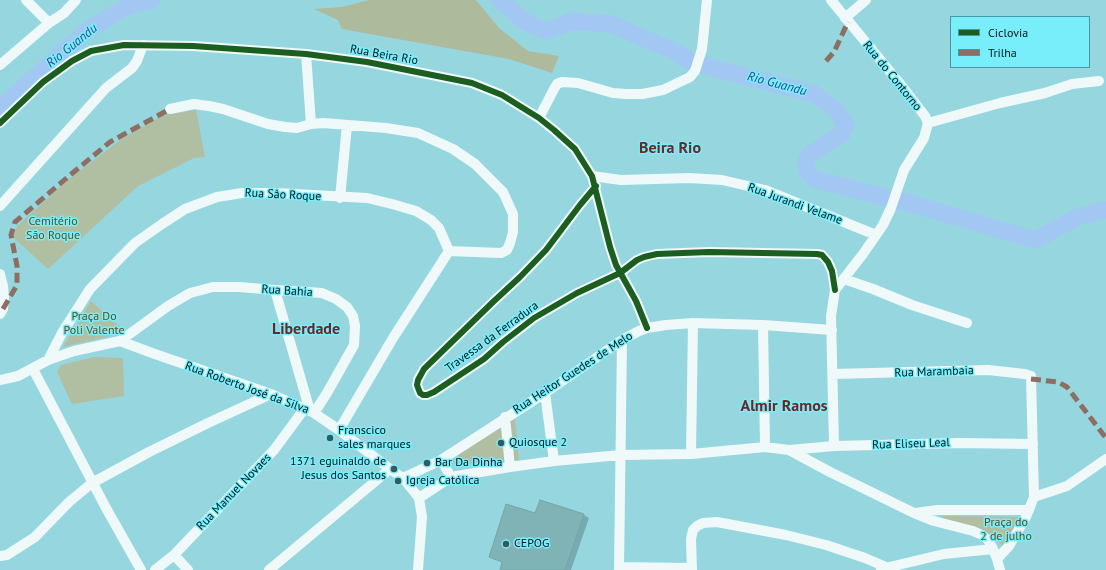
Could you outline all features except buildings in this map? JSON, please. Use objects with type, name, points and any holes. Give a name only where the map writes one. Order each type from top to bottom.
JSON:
[{"type":"street","points":[[26,0],[49,23]]},
{"type":"street","points":[[0,65],[49,23],[64,13],[76,0]]},
{"type":"street","points":[[539,118],[557,84],[562,82],[578,83],[612,93],[642,94],[662,90],[690,77],[695,71],[702,49],[706,0]]},
{"type":"street","name":"Rua do Contorno","points":[[831,0],[901,85],[925,116],[928,123],[924,138],[904,170],[891,208],[883,225],[835,290]]},
{"type":"street","points":[[845,18],[866,0]]},
{"type":"street","name":"Rua Beira Rio","points":[[0,123],[42,82],[72,61],[91,52],[124,45],[193,46],[306,54],[367,62],[472,83],[502,96],[539,118],[575,149],[592,176],[596,186],[610,247],[620,273],[636,301],[647,328]]},
{"type":"street","points":[[0,206],[93,101],[106,88],[132,68],[137,61],[143,46]]},
{"type":"street","points":[[306,54],[311,124]]},
{"type":"street","points":[[928,123],[1000,103],[1045,94],[1072,84],[1099,81]]},
{"type":"street","points":[[170,109],[194,104],[223,109],[243,117],[274,125],[297,128],[311,124],[323,123],[386,128],[418,133],[453,149],[475,164],[504,192],[513,214],[513,232],[507,250],[501,253],[449,251],[394,338],[339,430]]},
{"type":"street","points":[[340,198],[348,125]]},
{"type":"street","name":"Rua Jurandi Velame","points":[[592,176],[621,180],[690,178],[722,180],[765,190],[876,235]]},
{"type":"street","name":"Travessa da Ferradura","points":[[596,186],[546,250],[424,369],[417,385],[420,393],[427,395],[434,392],[484,359],[534,318],[577,293],[620,273],[636,260],[644,257],[657,254],[709,252],[822,255],[828,262],[832,271],[835,290]]},
{"type":"street","name":"Rua Sâo Roque","points":[[48,360],[62,333],[90,289],[135,243],[186,209],[217,197],[242,192],[340,198],[367,198],[416,211],[431,220],[439,228],[449,251]]},
{"type":"street","points":[[0,274],[4,297],[3,309],[0,314]]},
{"type":"street","points":[[844,279],[912,305],[967,323]]},
{"type":"street","name":"Rua Bahia","points":[[120,341],[168,306],[190,293],[213,287],[239,287],[322,293],[344,304],[353,316],[355,326],[354,345],[327,394],[310,411]]},
{"type":"street","points":[[274,290],[310,411]]},
{"type":"street","points":[[834,446],[831,316],[835,290]]},
{"type":"street","points":[[691,454],[693,323]]},
{"type":"street","name":"Rua Heitor Guedes de Melo","points":[[404,478],[441,460],[545,393],[622,340],[647,328],[693,323],[763,325],[832,330]]},
{"type":"street","points":[[763,325],[765,447]]},
{"type":"street","points":[[622,340],[619,569],[692,569],[691,539],[693,530],[703,523],[717,522],[786,535],[826,545],[865,558],[882,569],[944,554],[993,549]]},
{"type":"street","points":[[0,380],[18,376],[48,360],[74,351],[120,341]]},
{"type":"street","name":"Rua Roberto José da Silva","points":[[120,341],[272,394],[310,411],[339,430],[404,478]]},
{"type":"street","points":[[33,369],[92,483],[141,570]]},
{"type":"street","name":"Rua Marambaia","points":[[832,374],[988,370],[1029,375],[1031,379],[1033,444]]},
{"type":"street","points":[[545,393],[554,461]]},
{"type":"street","points":[[0,556],[7,555],[35,537],[92,483],[208,422],[272,394]]},
{"type":"street","name":"Rua Manuel Novaes","points":[[155,570],[174,555],[310,411]]},
{"type":"street","points":[[506,418],[510,467]]},
{"type":"street","name":"Rua Eliseu Leal","points":[[789,450],[834,446],[959,443],[1033,444]]},
{"type":"street","points":[[997,558],[1009,546],[1030,510],[1034,497],[1033,444]]},
{"type":"street","points":[[419,498],[451,477],[510,467],[554,461],[621,455],[691,454],[765,447],[789,450],[914,513],[934,521],[973,531],[982,535],[988,540],[993,549],[1000,570]]},
{"type":"street","points":[[1034,497],[1067,486],[1106,459]]},
{"type":"street","points":[[441,460],[451,477]]},
{"type":"street","points":[[269,570],[390,469]]},
{"type":"street","points":[[404,478],[419,498],[422,518],[418,570]]},
{"type":"street","points":[[914,513],[937,510],[1030,510]]},
{"type":"street","points":[[174,555],[188,570]]},
{"type":"green space","points":[[369,0],[476,0],[499,28],[528,51],[559,56],[552,73],[509,59],[342,29],[338,20],[314,9],[342,7]]},
{"type":"green space","name":"Cemitério São Roque","points":[[196,110],[205,157],[194,158],[138,186],[48,269],[13,237],[17,226],[69,179],[123,138],[164,115]]},
{"type":"green space","name":"Praça Do Poli Valente","points":[[91,301],[126,332],[63,347]]},
{"type":"green space","points":[[94,357],[123,358],[124,396],[72,404],[57,372],[61,365]]},
{"type":"green space","points":[[515,419],[519,460],[457,465],[453,463],[453,458],[457,454]]},
{"type":"green space","name":"Praça do 2 de julho","points":[[945,516],[1020,517],[1024,520],[1004,548],[997,540],[985,533],[939,518]]},
{"type":"waterway","name":"Rio Guandu","points":[[0,108],[88,30],[128,6],[152,0]]},
{"type":"waterway","name":"Rio Guandu","points":[[500,0],[525,22],[547,31],[572,21],[611,24],[671,50],[694,63],[814,94],[836,110],[846,125],[842,134],[810,154],[806,162],[807,171],[814,179],[919,206],[1035,240],[1080,216],[1106,210]]},
{"type":"marked path","points":[[826,61],[834,52],[848,22]]},
{"type":"marked path","points":[[3,309],[17,285],[17,266],[11,235],[15,222],[110,142],[170,109]]},
{"type":"marked path","points":[[1031,379],[1058,382],[1067,387],[1106,438]]},
{"type":"cycle path","points":[[0,123],[43,82],[72,61],[91,51],[124,45],[193,46],[306,54],[367,62],[472,83],[502,95],[539,118],[575,149],[592,176],[616,265],[636,301],[647,328]]},
{"type":"cycle path","points":[[596,186],[546,250],[424,369],[417,385],[420,393],[427,395],[434,392],[484,359],[534,318],[577,293],[620,273],[637,260],[644,257],[657,254],[709,252],[817,254],[822,255],[828,262],[832,271],[835,290]]},
{"type":"place","name":"Franscico sales marques","points":[[330,438]]},
{"type":"place","name":"Quiosque 2","points":[[501,443]]},
{"type":"place","name":"Bar Da Dinha","points":[[427,463]]},
{"type":"place","name":"1371 eguinaldo de Jesus dos Santos","points":[[394,469]]},
{"type":"place","name":"Igreja Católica","points":[[398,481]]},
{"type":"place","name":"CEPOG","points":[[506,544]]},
{"type":"district","name":"Beira Rio","points":[[670,148]]},
{"type":"district","name":"Liberdade","points":[[306,329]]},
{"type":"district","name":"Almir Ramos","points":[[784,406]]}]
